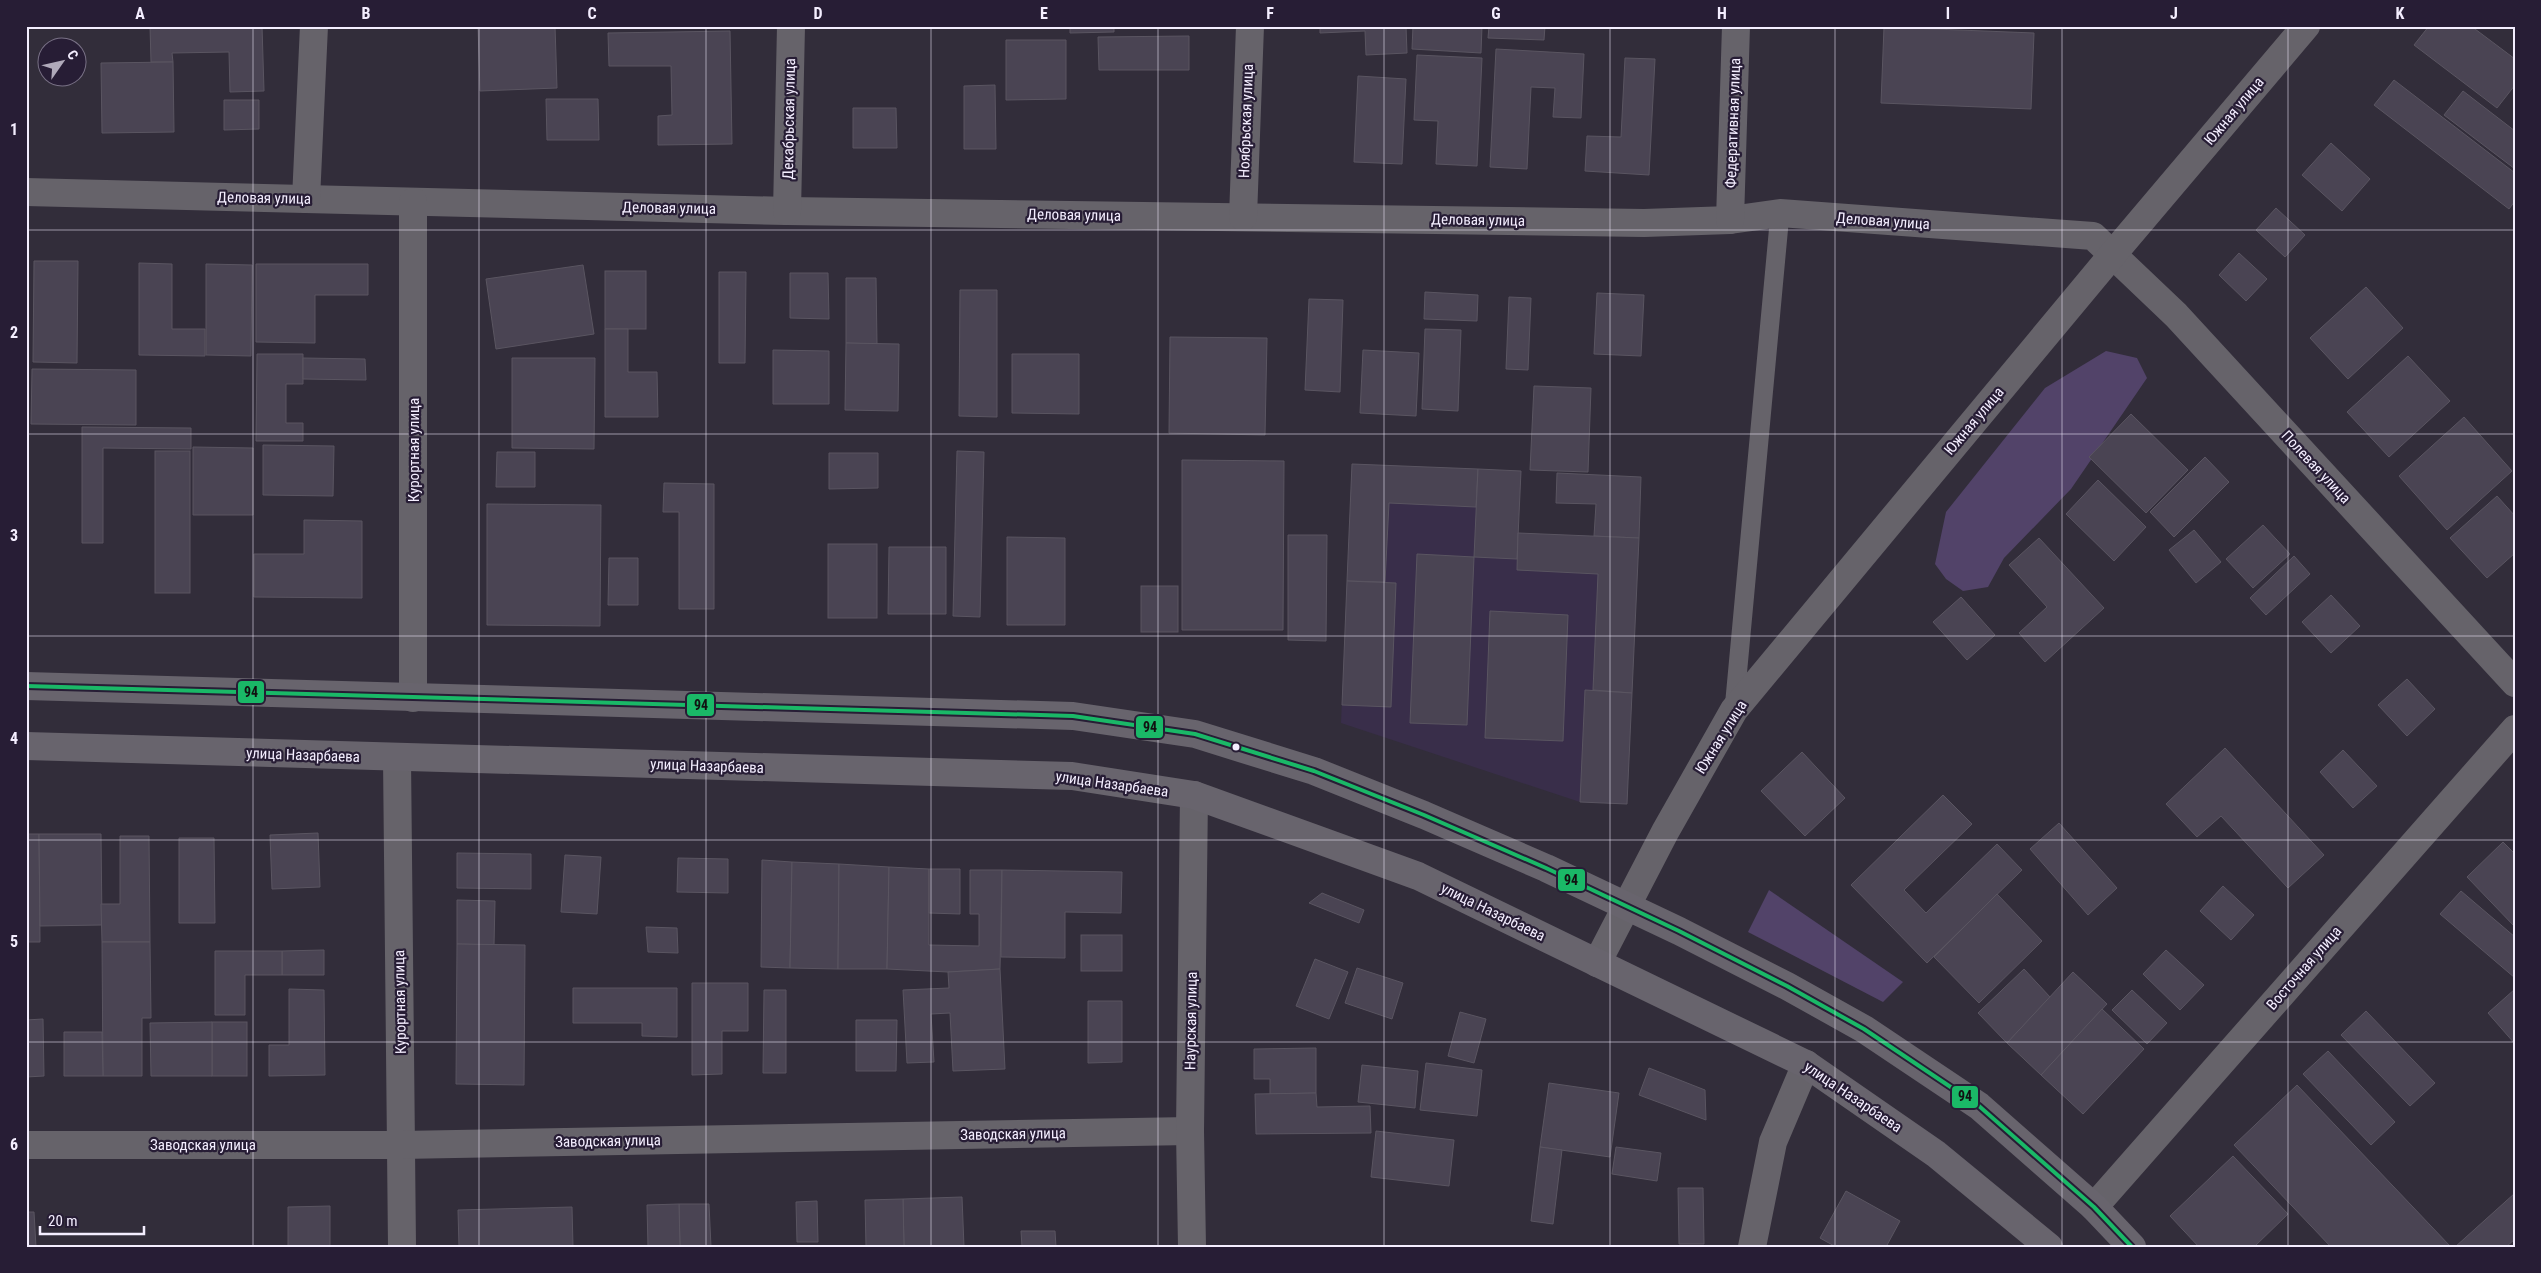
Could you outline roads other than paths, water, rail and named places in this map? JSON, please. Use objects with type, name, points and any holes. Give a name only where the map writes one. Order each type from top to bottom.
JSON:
[{"type":"main road","points":[[26,686],[1072,716],[1195,734],[1314,771],[1424,815],[1626,905],[1787,986],[1864,1029],[1979,1106],[2094,1207],[2132,1247]]},
{"type":"main road","name":"улица Назарбаева","points":[[26,746],[1072,776],[1194,795],[1418,876],[1806,1064],[1936,1154],[2049,1247]]},
{"type":"street","points":[[306,199],[314,26]]},
{"type":"street","name":"Декабрьская улица","points":[[787,211],[791,26]]},
{"type":"street","name":"Ноябрьская улица","points":[[1243,217],[1250,26]]},
{"type":"street","name":"Федеративная улица","points":[[1730,220],[1736,26]]},
{"type":"street","name":"Южная улица","points":[[1598,963],[1665,832],[1734,710],[2113,254],[2306,26]]},
{"type":"street","name":"Деловая улица","points":[[26,192],[787,211],[1644,223],[1730,220],[1780,213],[2094,236],[2113,254]]},
{"type":"street","name":"Курортная улица","points":[[412,202],[414,698]]},
{"type":"street","name":"Полевая улица","points":[[2113,254],[2176,315],[2515,683]]},
{"type":"street","name":"Восточная улица","points":[[2094,1207],[2515,729]]},
{"type":"street","name":"Курортная улица","points":[[397,758],[402,1247]]},
{"type":"street","name":"Наурская улица","points":[[1192,1247],[1190,1131],[1194,795]]},
{"type":"street","points":[[1752,1247],[1773,1142],[1806,1064]]},
{"type":"street","name":"Заводская улица","points":[[26,1145],[401,1145],[1190,1131]]},
{"type":"lane","points":[[1734,710],[1780,213]]}]
